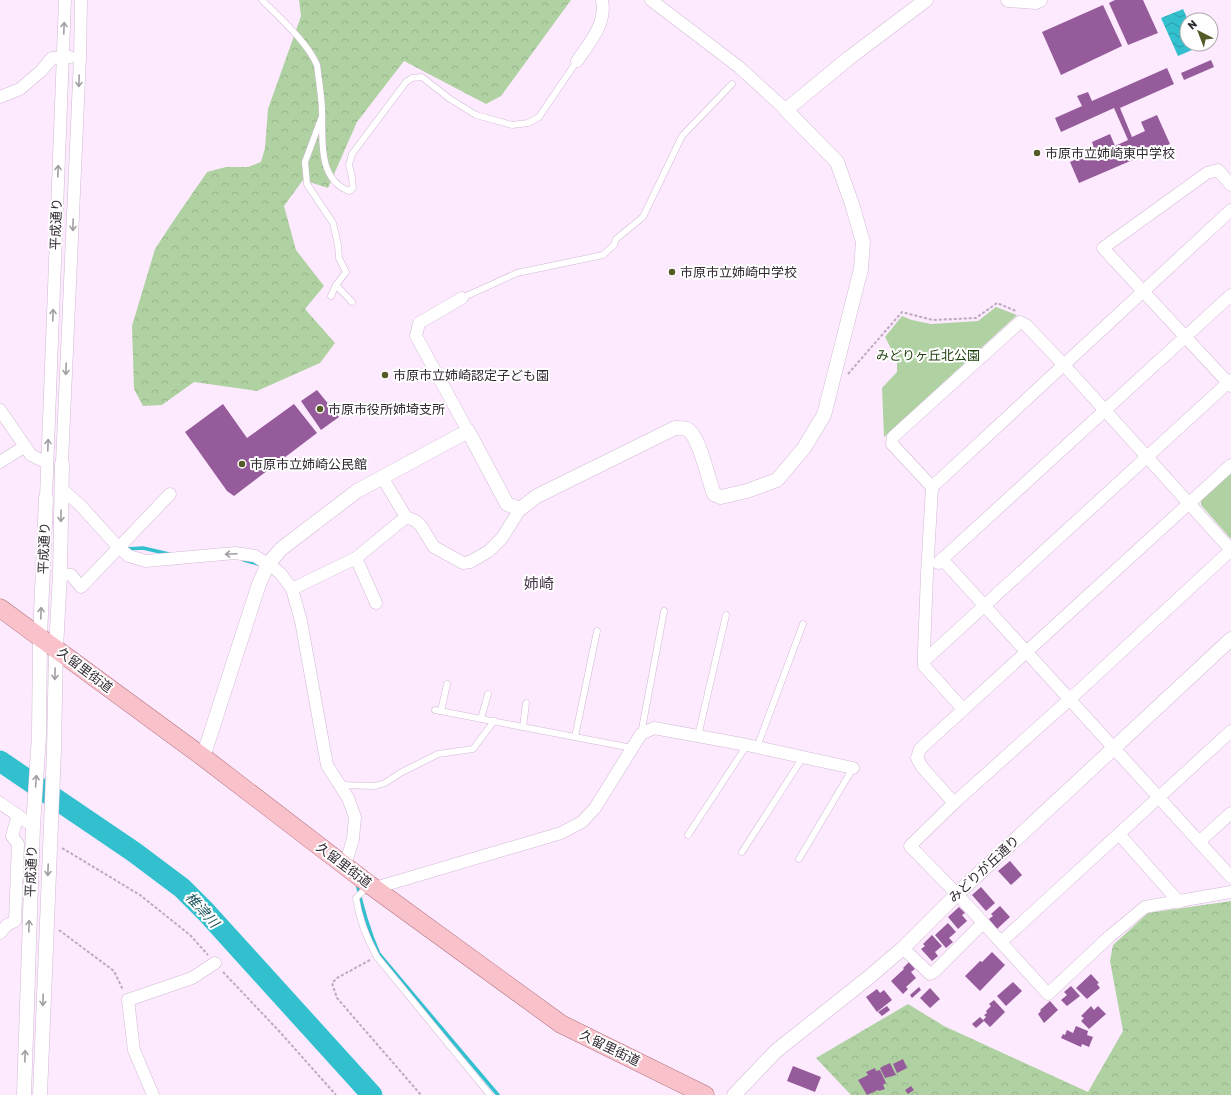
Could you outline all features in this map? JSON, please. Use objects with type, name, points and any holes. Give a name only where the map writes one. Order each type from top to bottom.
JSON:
[{"type":"main road","name":"久留里街道","points":[[0,608],[203,757],[345,866],[370,887],[561,1024],[705,1095]]},
{"type":"street","name":"平成通り","points":[[24,1095],[33,823],[39,736],[40,637],[65,0]]},
{"type":"street","name":"平成通り","points":[[40,1095],[54,750],[62,463],[80,57],[81,0]]},
{"type":"street","points":[[577,61],[598,30],[603,16],[602,0]]},
{"type":"street","points":[[382,477],[406,517],[416,521],[421,526],[434,547],[463,563],[470,562],[489,550],[502,538],[520,509],[537,496],[675,428],[687,429],[694,436],[701,450],[714,494],[721,497],[747,491],[777,480],[804,448],[824,415],[861,269],[863,242],[852,204],[837,162],[786,110],[738,67],[651,0]]},
{"type":"street","points":[[786,110],[849,58],[926,0]]},
{"type":"street","points":[[1008,0],[1036,2],[1040,0]]},
{"type":"street","points":[[0,97],[20,89],[41,72],[52,58],[80,57]]},
{"type":"street","points":[[924,661],[1230,383],[1103,248],[1207,173],[1218,170],[1231,186]]},
{"type":"street","points":[[963,709],[924,666],[932,488],[1231,210]]},
{"type":"street","points":[[927,574],[1231,295]]},
{"type":"street","points":[[462,298],[419,323],[416,336],[507,504],[520,509]]},
{"type":"street","points":[[932,488],[892,444],[893,437],[1020,322],[1026,325],[1064,365],[1231,550],[1070,699],[954,803],[910,846],[1048,994],[1110,936],[1145,907],[1231,892]]},
{"type":"street","points":[[0,410],[24,447],[31,455],[47,463]]},
{"type":"street","points":[[203,757],[259,584],[268,564],[281,549],[297,535],[357,491],[468,431]]},
{"type":"street","points":[[0,462],[24,447]]},
{"type":"street","points":[[954,803],[922,767],[917,758],[920,749],[1231,465]]},
{"type":"street","points":[[62,489],[81,506],[119,548],[129,556],[146,562],[235,553],[255,556],[281,574],[292,589],[301,621],[327,765],[348,798],[355,818],[353,839],[345,866]]},
{"type":"street","points":[[60,574],[71,575],[81,587],[170,494]]},
{"type":"street","points":[[292,589],[356,558],[406,517]]},
{"type":"street","points":[[356,558],[376,603]]},
{"type":"street","points":[[942,559],[1231,877]]},
{"type":"street","name":"みどりが丘通り","points":[[734,1095],[776,1051],[868,978],[903,948],[956,894],[1231,639]]},
{"type":"street","points":[[370,887],[561,834],[582,822],[595,808],[641,734],[654,728],[752,746],[853,768]]},
{"type":"street","points":[[1000,942],[1231,731]]},
{"type":"street","points":[[0,803],[33,823]]},
{"type":"street","points":[[1199,842],[1231,813]]},
{"type":"street","points":[[0,933],[7,925],[15,921],[18,844],[12,836],[18,815]]},
{"type":"street","points":[[1119,834],[1179,902]]},
{"type":"street","points":[[903,948],[930,974],[934,972],[982,922]]},
{"type":"street","points":[[153,1095],[134,1050],[128,1000],[192,978],[215,963]]},
{"type":"lane","points":[[262,0],[290,29],[308,51],[317,66],[322,116],[322,151],[329,174],[334,182],[342,189],[349,191],[353,188],[349,165],[352,154],[406,82],[412,78],[422,77],[450,99],[476,115],[512,125],[528,123],[539,117],[577,61]]},
{"type":"lane","points":[[462,298],[517,273],[603,255],[614,245],[616,239],[643,217],[682,136],[732,84]]},
{"type":"lane","points":[[322,116],[305,162],[307,184],[333,223],[338,245],[339,258],[346,272],[331,296]]},
{"type":"lane","points":[[336,286],[352,302]]},
{"type":"lane","points":[[641,734],[664,611]]},
{"type":"lane","points":[[698,736],[726,615]]},
{"type":"lane","points":[[688,835],[752,746],[803,624]]},
{"type":"lane","points":[[575,737],[597,631]]},
{"type":"lane","points":[[447,684],[438,710],[632,748]]},
{"type":"lane","points":[[481,719],[488,694]]},
{"type":"lane","points":[[523,727],[526,703]]},
{"type":"lane","points":[[340,785],[375,786],[386,783],[400,773],[438,754],[473,749],[494,721]]},
{"type":"lane","points":[[742,852],[803,757]]},
{"type":"lane","points":[[799,859],[853,768]]},
{"type":"lane","points":[[370,887],[356,898],[359,916],[371,947],[490,1095]]},
{"type":"path","points":[[846,375],[902,312],[933,320],[976,318],[996,303],[1019,313],[1020,322]]},
{"type":"path","points":[[50,836],[140,895],[190,935],[336,1095]]},
{"type":"path","points":[[46,921],[114,971],[128,1000]]},
{"type":"path","points":[[377,956],[337,978],[332,983],[337,998],[421,1095]]},
{"type":"green space","points":[[299,0],[571,0],[501,96],[486,104],[404,61],[357,122],[328,188],[303,180],[284,206],[296,250],[324,286],[305,309],[335,343],[320,363],[257,391],[194,382],[162,405],[143,406],[134,389],[132,326],[155,249],[207,172],[226,167],[248,167],[261,162],[265,148],[268,109],[301,16]]},
{"type":"green space","name":"みどりヶ丘北公園","points":[[996,307],[1017,315],[884,437],[882,388],[897,372],[897,360],[885,337],[902,316],[931,324],[978,321]]},
{"type":"green space","points":[[1231,472],[1230,538],[1201,505],[1201,500]]},
{"type":"green space","points":[[1231,901],[1231,1095],[851,1095],[816,1058],[908,1004],[944,1026],[1088,1092],[1123,1031],[1110,961],[1113,945],[1148,913]]},
{"type":"water","points":[[1183,9],[1184,12],[1179,12],[1179,52],[1187,52],[1178,56],[1161,18]]},
{"type":"building","points":[[1115,0],[1143,0],[1158,33],[1128,45],[1109,3]]},
{"type":"building","points":[[1103,5],[1122,46],[1061,75],[1042,32]]},
{"type":"building","points":[[1211,60],[1214,67],[1184,80],[1181,73]]},
{"type":"building","points":[[1167,68],[1174,84],[1120,108],[1132,137],[1145,131],[1141,122],[1157,115],[1170,144],[1079,183],[1070,162],[1095,151],[1092,142],[1110,134],[1115,146],[1128,140],[1114,108],[1061,132],[1055,118],[1082,106],[1077,96],[1088,92],[1092,101]]},
{"type":"building","name":"市原市役所姉埼支所","points":[[317,390],[339,417],[321,430],[301,401]]},
{"type":"building","name":"市原市立姉崎公民館","points":[[223,404],[247,438],[294,404],[317,433],[234,496],[227,491],[185,432]]},
{"type":"building","points":[[1010,861],[1022,875],[1011,885],[998,871]]},
{"type":"building","points":[[981,887],[995,903],[986,911],[972,895]]},
{"type":"building","points":[[1000,906],[1010,917],[997,929],[989,919],[993,916],[991,914]]},
{"type":"building","points":[[959,907],[965,913],[962,915],[967,921],[958,929],[948,917]]},
{"type":"building","points":[[948,923],[956,932],[949,938],[953,942],[946,948],[935,935]]},
{"type":"building","points":[[932,935],[942,946],[935,952],[938,956],[932,961],[921,949],[925,946],[923,944]]},
{"type":"building","points":[[992,952],[1005,965],[980,991],[965,976],[980,961],[982,962]]},
{"type":"building","points":[[909,962],[915,969],[911,972],[916,978],[906,987],[908,989],[903,994],[891,981]]},
{"type":"building","points":[[1091,974],[1099,983],[1097,984],[1100,988],[1087,999],[1076,988]]},
{"type":"building","points":[[1013,982],[1022,991],[1006,1006],[997,996]]},
{"type":"building","points":[[1071,986],[1080,996],[1067,1006],[1061,1000],[1067,995],[1064,992]]},
{"type":"building","points":[[919,987],[921,990],[912,998],[910,995]]},
{"type":"building","points":[[930,988],[940,999],[930,1008],[920,998]]},
{"type":"building","points":[[877,989],[880,993],[884,990],[892,1000],[877,1012],[866,997]]},
{"type":"building","points":[[994,1000],[1005,1012],[990,1027],[983,1020],[986,1017],[984,1015],[987,1013],[986,1011],[991,1006],[989,1004]]},
{"type":"building","points":[[1050,1001],[1058,1010],[1044,1023],[1038,1014],[1041,1011],[1040,1010]]},
{"type":"building","points":[[887,1006],[890,1010],[882,1016],[878,1012]]},
{"type":"building","points":[[1091,1006],[1094,1010],[1098,1006],[1106,1014],[1089,1029],[1081,1021],[1084,1018],[1081,1016]]},
{"type":"building","points":[[980,1017],[984,1021],[976,1028],[972,1024]]},
{"type":"building","points":[[1076,1026],[1088,1031],[1087,1035],[1093,1037],[1089,1047],[1082,1044],[1081,1047],[1061,1038],[1063,1034],[1065,1035],[1067,1030],[1073,1033]]},
{"type":"building","points":[[903,1059],[907,1068],[897,1073],[893,1064]]},
{"type":"building","points":[[890,1063],[896,1075],[885,1078],[880,1068]]},
{"type":"building","points":[[793,1066],[821,1077],[815,1092],[787,1081]]},
{"type":"building","points":[[875,1068],[876,1071],[880,1070],[886,1083],[883,1085],[885,1089],[878,1090],[867,1095],[858,1080],[868,1075],[866,1072]]},
{"type":"building","points":[[911,1086],[914,1090],[908,1094],[905,1090]]},
{"type":"waterway","points":[[126,549],[143,548],[169,554]]},
{"type":"waterway","points":[[244,560],[258,564]]},
{"type":"waterway","name":"椎津川","points":[[0,761],[134,852],[182,888],[206,912],[372,1095]]},
{"type":"waterway","points":[[357,883],[366,919],[379,954],[498,1095]]},
{"type":"place","name":"市原市立姉崎東中学校","points":[[1037,153]]},
{"type":"place","name":"市原市立姉崎中学校","points":[[672,272]]},
{"type":"place","name":"市原市立姉崎認定子ども園","points":[[385,375]]},
{"type":"place","name":"市原市役所姉埼支所","points":[[320,409]]},
{"type":"place","name":"市原市立姉崎公民館","points":[[242,464]]},
{"type":"district","name":"姉崎","points":[[539,584]]}]
